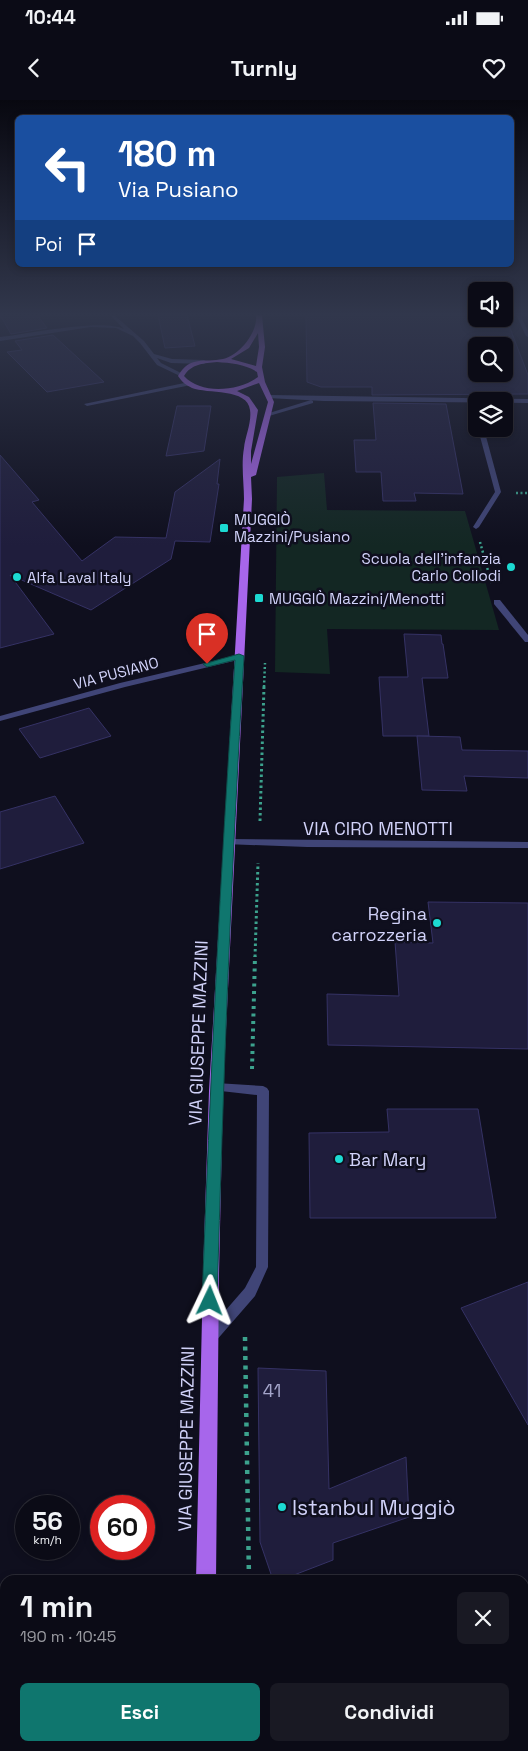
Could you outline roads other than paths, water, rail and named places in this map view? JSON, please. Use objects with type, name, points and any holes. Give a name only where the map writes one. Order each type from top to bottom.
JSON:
[{"type":"main road","name":"VIA GIUSEPPE MAZZINI","points":[[206,1575],[208,1340],[216,1087],[248,488],[247,452],[254,410],[251,403],[244,397],[231,392]]},
{"type":"main road","name":"VIA GIUSEPPE MAZZINI","points":[[248,488],[269,414],[270,396],[268,392]]},
{"type":"street","points":[[87,404],[148,392]]},
{"type":"street","points":[[270,396],[324,399],[468,401]]},
{"type":"street","points":[[269,414],[324,399]]},
{"type":"street","points":[[513,401],[528,401]]},
{"type":"street","points":[[476,527],[498,492],[483,437]]},
{"type":"street","points":[[497,602],[528,640]]},
{"type":"street","name":"VIA PUSIANO","points":[[0,719],[123,685],[239,656]]},
{"type":"street","name":"VIA CIRO MENOTTI","points":[[228,842],[528,845]]},
{"type":"street","points":[[208,1340],[250,1292],[262,1267],[263,1091],[216,1087]]},
{"type":"place","name":"MUGGIÒ Mazzini/Pusiano","points":[[224,528]]},
{"type":"place","name":"Scuola dell'infanzia Carlo Collodi","points":[[511,567]]},
{"type":"place","name":"Alfa Laval Italy","points":[[17,577]]},
{"type":"place","name":"MUGGIÒ Mazzini/Menotti","points":[[259,598]]},
{"type":"place","name":"Regina carrozzeria","points":[[437,923]]},
{"type":"place","name":"Bar Mary","points":[[339,1159]]},
{"type":"place","name":"Istanbul Muggiò","points":[[282,1507]]}]
